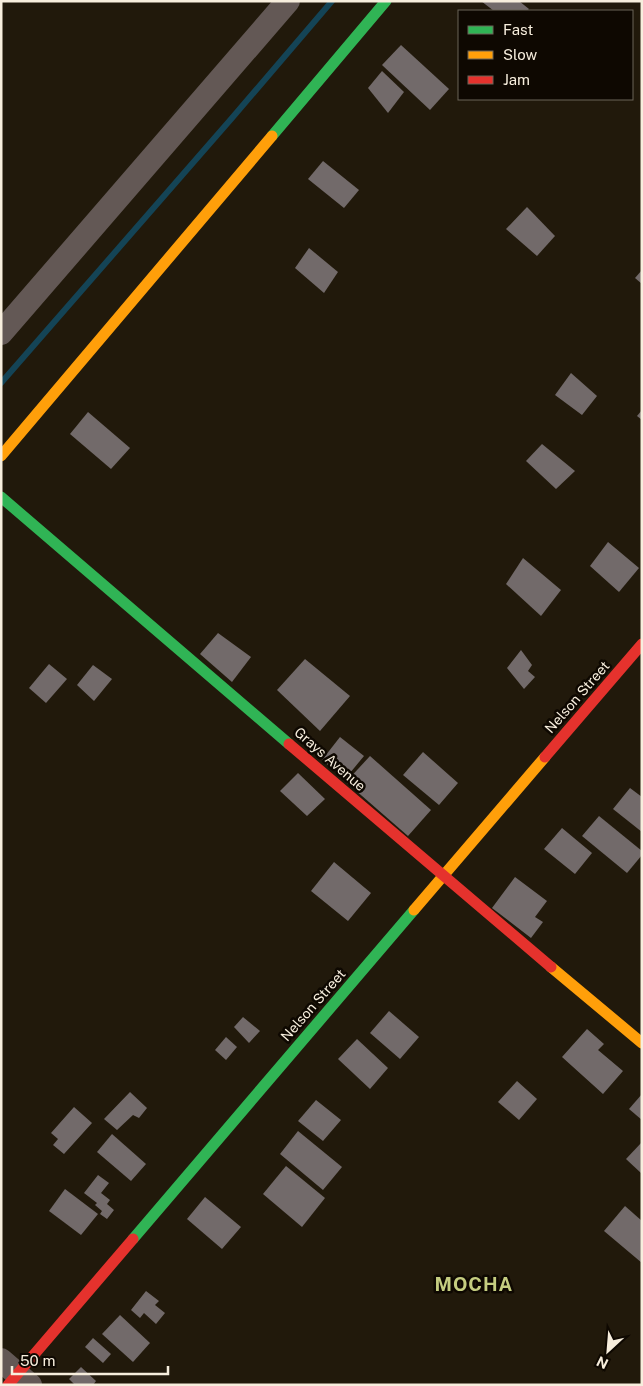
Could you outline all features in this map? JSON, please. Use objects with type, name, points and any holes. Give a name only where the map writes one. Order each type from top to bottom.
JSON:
[{"type":"street","points":[[1,333],[288,1]]},
{"type":"street","points":[[1,456],[386,1]]},
{"type":"street","name":"Grays Avenue","points":[[1,497],[443,876],[642,1043]]},
{"type":"street","name":"Nelson Street","points":[[14,1376],[642,644]]},
{"type":"building","points":[[481,1],[519,1],[529,9],[528,10],[493,10]]},
{"type":"building","points":[[401,45],[449,89],[430,110],[382,65]]},
{"type":"building","points":[[382,71],[404,92],[388,113],[368,88]]},
{"type":"building","points":[[323,161],[359,190],[344,208],[308,179]]},
{"type":"building","points":[[527,207],[555,236],[537,256],[506,229]]},
{"type":"building","points":[[309,248],[338,272],[324,293],[295,268]]},
{"type":"building","points":[[642,270],[642,284],[635,278]]},
{"type":"building","points":[[571,373],[597,396],[582,415],[555,395]]},
{"type":"building","points":[[642,410],[642,420],[637,416]]},
{"type":"building","points":[[88,412],[130,448],[111,469],[70,434]]},
{"type":"building","points":[[542,444],[575,471],[556,489],[526,461]]},
{"type":"building","points":[[608,542],[639,568],[619,592],[590,566]]},
{"type":"building","points":[[523,558],[561,590],[541,616],[506,584]]},
{"type":"building","points":[[218,633],[251,657],[232,682],[200,654]]},
{"type":"building","points":[[521,650],[532,665],[528,671],[535,677],[524,689],[507,668]]},
{"type":"building","points":[[305,659],[350,696],[320,731],[277,690]]},
{"type":"building","points":[[49,664],[67,679],[46,703],[29,688]]},
{"type":"building","points":[[93,665],[112,679],[94,701],[77,685]]},
{"type":"building","points":[[340,737],[364,756],[345,779],[322,760]]},
{"type":"building","points":[[423,752],[458,783],[439,805],[403,775]]},
{"type":"building","points":[[370,756],[431,810],[408,836],[346,782]]},
{"type":"building","points":[[298,773],[325,799],[307,816],[280,791]]},
{"type":"building","points":[[630,788],[642,797],[642,832],[613,809]]},
{"type":"building","points":[[599,816],[642,851],[642,855],[627,873],[582,836]]},
{"type":"building","points":[[562,828],[592,853],[575,874],[544,849]]},
{"type":"building","points":[[334,862],[371,893],[348,921],[311,891]]},
{"type":"building","points":[[515,877],[547,901],[535,917],[543,922],[531,938],[492,908]]},
{"type":"building","points":[[389,1011],[419,1037],[400,1059],[370,1033]]},
{"type":"building","points":[[243,1017],[260,1031],[249,1043],[234,1027]]},
{"type":"building","points":[[587,1029],[604,1044],[598,1050],[623,1071],[603,1094],[562,1057]]},
{"type":"building","points":[[226,1037],[237,1047],[226,1060],[215,1050]]},
{"type":"building","points":[[357,1039],[388,1068],[370,1089],[338,1059]]},
{"type":"building","points":[[517,1081],[537,1099],[519,1120],[498,1102]]},
{"type":"building","points":[[130,1092],[147,1108],[139,1118],[133,1115],[117,1130],[104,1119]]},
{"type":"building","points":[[642,1094],[642,1120],[629,1109]]},
{"type":"building","points":[[316,1100],[341,1120],[323,1141],[298,1121]]},
{"type":"building","points":[[74,1107],[92,1123],[64,1154],[53,1145],[58,1139],[51,1133]]},
{"type":"building","points":[[298,1131],[342,1167],[323,1190],[280,1154]]},
{"type":"building","points":[[112,1134],[146,1164],[131,1181],[97,1152]]},
{"type":"building","points":[[642,1142],[642,1174],[626,1159]]},
{"type":"building","points":[[286,1166],[325,1198],[302,1227],[263,1194]]},
{"type":"building","points":[[98,1175],[109,1183],[101,1193],[110,1200],[107,1204],[114,1210],[107,1219],[100,1214],[102,1211],[95,1205],[97,1203],[84,1193]]},
{"type":"building","points":[[65,1189],[98,1214],[81,1235],[49,1211]]},
{"type":"building","points":[[205,1197],[241,1227],[222,1249],[187,1219]]},
{"type":"building","points":[[625,1206],[642,1221],[642,1263],[604,1231]]},
{"type":"building","points":[[146,1291],[159,1301],[155,1305],[165,1313],[156,1324],[144,1313],[140,1318],[131,1310]]},
{"type":"building","points":[[120,1315],[150,1343],[133,1362],[102,1334]]},
{"type":"building","points":[[93,1338],[111,1354],[103,1363],[85,1347]]},
{"type":"building","points":[[81,1367],[96,1381],[93,1385],[75,1385],[69,1379]]},
{"type":"waterway","points":[[1,383],[332,1]]},
{"type":"traffic: fast","points":[[272,136],[386,1]]},
{"type":"traffic: fast","points":[[1,497],[289,744]]},
{"type":"traffic: fast","points":[[133,1239],[414,910]]},
{"type":"traffic: slow","points":[[1,456],[272,136]]},
{"type":"traffic: slow","points":[[414,910],[545,757]]},
{"type":"traffic: slow","points":[[551,967],[642,1043]]},
{"type":"traffic: jam","points":[[545,757],[642,644]]},
{"type":"traffic: jam","points":[[289,744],[551,967]]},
{"type":"traffic: jam","points":[[8,1385],[133,1239]]},
{"type":"district","name":"MOCHA","points":[[474,1284]]}]
